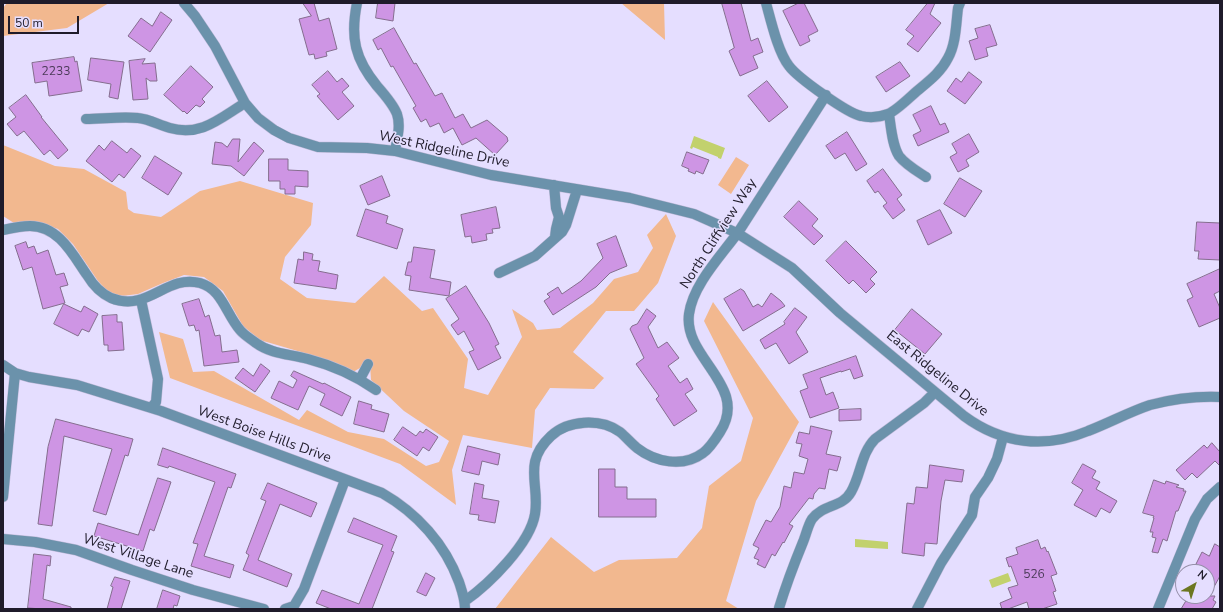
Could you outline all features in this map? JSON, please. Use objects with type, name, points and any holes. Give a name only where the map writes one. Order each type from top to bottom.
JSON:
[{"type":"street","name":"West Ridgeline Drive","points":[[184,3],[195,16],[215,46],[245,103],[258,118],[274,130],[289,138],[318,146],[396,151],[491,176],[630,198],[694,214],[737,232]]},
{"type":"street","points":[[357,3],[354,22],[355,46],[366,73],[390,102],[397,115],[399,128],[396,151]]},
{"type":"street","points":[[766,3],[782,55],[789,66],[799,76],[847,110],[860,116],[872,117],[889,114],[936,75],[949,58],[953,46],[960,3]]},
{"type":"street","name":"North Cliffview Way","points":[[465,605],[488,583],[521,546],[531,529],[535,514],[533,478],[534,465],[543,444],[558,430],[578,423],[593,422],[608,426],[619,432],[637,448],[651,457],[666,461],[679,462],[693,459],[704,453],[714,441],[723,427],[728,412],[726,394],[697,347],[691,334],[689,317],[691,303],[696,290],[737,232],[826,95]]},
{"type":"street","points":[[86,119],[138,118],[184,131],[197,130],[213,123],[245,103]]},
{"type":"street","points":[[889,114],[895,148],[899,156],[907,164],[926,177]]},
{"type":"street","points":[[554,185],[556,208],[559,217],[555,237]]},
{"type":"street","points":[[499,273],[535,256],[562,232],[566,225],[576,190]]},
{"type":"street","points":[[558,212],[569,214]]},
{"type":"street","points":[[3,230],[31,226],[44,229],[55,234],[65,244],[92,284],[111,298],[120,300],[141,300],[185,280],[208,286],[216,292],[240,330],[257,344],[273,352],[308,359],[360,379],[376,390]]},
{"type":"street","name":"East Ridgeline Drive","points":[[737,232],[792,268],[840,313],[975,424],[1002,437],[1037,442],[1053,441],[1087,432],[1150,405],[1185,399],[1220,397]]},
{"type":"street","points":[[141,300],[158,379],[156,402],[151,408]]},
{"type":"street","points":[[360,379],[368,364]]},
{"type":"street","name":"West Boise Hills Drive","points":[[3,365],[15,373],[29,377],[77,385],[151,408],[382,493],[397,501],[410,512],[435,539],[453,568],[465,605]]},
{"type":"street","points":[[3,497],[15,373]]},
{"type":"street","points":[[779,608],[787,581],[812,520],[821,511],[839,504],[846,499],[851,492],[868,446],[875,439],[924,403],[935,392]]},
{"type":"street","points":[[917,609],[941,563],[972,515],[975,497],[988,478],[997,459],[1002,437]]},
{"type":"street","points":[[285,609],[294,606],[304,589],[345,480]]},
{"type":"street","points":[[1158,609],[1195,519],[1207,499],[1220,487]]},
{"type":"street","name":"West Village Lane","points":[[3,539],[35,542],[76,550],[173,584],[264,609]]},
{"type":"shaded area","points":[[7,3],[109,3],[67,28],[3,36],[3,8]]},
{"type":"shaded area","points":[[621,3],[664,3],[665,40]]},
{"type":"shaded area","points":[[694,136],[725,148],[721,159],[693,147],[692,149],[690,148]]},
{"type":"shaded area","points":[[3,145],[55,166],[84,169],[126,192],[128,209],[134,213],[161,217],[200,191],[240,181],[313,203],[311,225],[285,257],[280,279],[307,298],[355,303],[384,276],[422,311],[433,308],[468,359],[464,388],[488,395],[522,337],[512,309],[533,323],[537,330],[560,328],[593,303],[614,279],[638,272],[653,248],[647,235],[666,214],[676,236],[658,283],[634,311],[606,311],[573,352],[604,378],[594,389],[550,388],[535,410],[532,448],[463,435],[452,470],[456,505],[400,464],[170,378],[159,332],[183,339],[193,372],[214,371],[299,420],[307,410],[348,432],[384,439],[426,466],[439,462],[449,441],[404,411],[371,380],[370,364],[364,362],[360,368],[353,372],[318,357],[260,340],[243,326],[223,291],[204,277],[184,275],[138,294],[122,296],[108,292],[98,281],[73,244],[58,229],[35,221],[14,223],[3,216]]},
{"type":"shaded area","points":[[736,157],[749,165],[731,194],[718,185]]},
{"type":"shaded area","points":[[713,302],[799,422],[756,501],[726,601],[739,609],[495,609],[551,537],[594,572],[619,560],[677,558],[702,528],[709,486],[741,461],[753,418],[704,321]]},
{"type":"shaded area","points":[[855,539],[888,542],[888,549],[855,547]]},
{"type":"shaded area","points":[[1008,573],[1011,581],[992,588],[989,580]]},
{"type":"building","points":[[303,3],[314,3],[319,21],[329,18],[337,49],[326,52],[327,56],[315,59],[314,54],[309,55],[299,19],[311,16]]},
{"type":"building","points":[[378,3],[395,3],[393,21],[376,18]]},
{"type":"building","points":[[722,3],[741,3],[751,41],[758,38],[763,52],[753,56],[758,68],[740,76],[729,51],[734,48]]},
{"type":"building","points":[[799,3],[804,3],[818,31],[808,36],[810,41],[800,46],[783,11]]},
{"type":"building","points":[[928,3],[935,3],[930,14],[941,23],[918,52],[907,44],[914,36],[906,30]]},
{"type":"building","points":[[161,12],[172,20],[150,52],[128,36],[141,18],[152,26]]},
{"type":"building","points":[[990,25],[997,45],[986,48],[988,56],[975,60],[969,41],[978,38],[975,29]]},
{"type":"building","points":[[394,28],[414,64],[416,63],[435,96],[442,93],[455,118],[463,114],[471,128],[487,120],[507,137],[508,141],[495,155],[476,138],[462,145],[453,128],[444,133],[439,123],[430,127],[426,119],[421,122],[413,108],[416,106],[393,66],[391,67],[381,48],[378,50],[373,40]]},
{"type":"building","points":[[74,57],[75,62],[77,61],[82,91],[49,96],[47,81],[35,83],[32,63]]},
{"type":"building","points":[[91,58],[124,62],[118,99],[109,97],[111,84],[88,80]]},
{"type":"building","points":[[145,59],[142,64],[155,63],[157,81],[150,81],[146,78],[148,99],[133,100],[129,61]]},
{"type":"building","points":[[900,62],[910,76],[886,92],[876,77]]},
{"type":"building","points":[[191,66],[213,87],[202,99],[205,102],[200,107],[196,105],[187,114],[164,95]]},
{"type":"building","points":[[328,71],[337,82],[342,78],[349,86],[342,92],[354,106],[338,120],[317,96],[320,94],[312,85]]},
{"type":"building","points":[[969,72],[982,82],[965,104],[947,91],[956,78],[961,82]]},
{"type":"building","points":[[767,81],[788,107],[769,122],[748,96]]},
{"type":"building","points":[[26,95],[41,117],[68,150],[58,159],[50,150],[44,155],[24,131],[17,136],[7,124],[16,117],[9,108]]},
{"type":"building","points":[[931,106],[940,125],[945,123],[949,132],[918,146],[913,135],[921,131],[913,115]]},
{"type":"building","points":[[847,132],[867,164],[856,171],[845,153],[835,159],[826,146]]},
{"type":"building","points":[[969,134],[979,152],[966,160],[969,166],[958,172],[950,157],[957,153],[952,144]]},
{"type":"building","points":[[233,139],[240,139],[238,162],[254,142],[264,151],[244,176],[231,166],[212,164],[215,142],[222,143],[227,147]]},
{"type":"building","points":[[112,141],[127,153],[131,148],[141,156],[124,178],[119,174],[112,182],[86,161],[99,145],[104,150]]},
{"type":"building","points":[[687,152],[709,160],[703,174],[696,171],[695,174],[682,166]]},
{"type":"building","points":[[155,156],[182,173],[168,195],[142,178]]},
{"type":"building","points":[[269,159],[288,159],[288,170],[308,171],[308,187],[295,186],[295,194],[285,194],[285,189],[280,189],[280,181],[269,181]]},
{"type":"building","points":[[883,169],[902,195],[897,199],[905,210],[893,219],[883,206],[887,203],[878,191],[875,193],[867,181]]},
{"type":"building","points":[[382,176],[390,196],[368,205],[360,186]]},
{"type":"building","points":[[960,178],[982,191],[965,217],[944,204]]},
{"type":"building","points":[[799,201],[818,219],[812,226],[823,236],[814,245],[784,217]]},
{"type":"building","points":[[496,207],[500,228],[492,229],[493,233],[486,234],[487,240],[472,243],[471,236],[465,237],[461,215]]},
{"type":"building","points":[[366,209],[388,216],[386,223],[403,229],[397,249],[357,236]]},
{"type":"building","points":[[940,210],[952,233],[928,245],[917,221]]},
{"type":"building","points":[[1197,222],[1220,223],[1220,260],[1198,259],[1199,251],[1195,251]]},
{"type":"building","points":[[616,236],[627,266],[610,273],[596,287],[553,315],[544,301],[550,297],[547,294],[558,287],[562,294],[581,281],[603,258],[597,244]]},
{"type":"building","points":[[846,241],[877,272],[870,279],[875,284],[866,293],[853,280],[849,284],[826,261]]},
{"type":"building","points":[[26,242],[28,248],[34,246],[37,254],[48,250],[56,275],[64,273],[68,285],[60,287],[65,303],[43,309],[32,267],[23,270],[15,246]]},
{"type":"building","points":[[414,247],[435,250],[430,278],[451,282],[449,296],[409,290],[411,276],[405,275],[408,262],[411,262]]},
{"type":"building","points":[[304,252],[313,254],[312,260],[320,261],[318,271],[338,275],[336,289],[294,283],[298,259],[303,260]]},
{"type":"building","points":[[1220,269],[1220,291],[1214,294],[1220,308],[1220,318],[1199,327],[1187,300],[1193,297],[1187,284]]},
{"type":"building","points":[[466,286],[489,323],[499,344],[495,346],[501,358],[478,370],[469,352],[474,350],[464,331],[458,335],[451,325],[459,319],[446,299]]},
{"type":"building","points":[[741,289],[744,291],[753,307],[758,304],[762,307],[771,293],[785,306],[743,331],[724,299]]},
{"type":"building","points":[[199,299],[205,317],[209,315],[215,336],[220,335],[222,352],[237,350],[239,362],[204,366],[199,330],[196,331],[194,325],[189,326],[182,304]]},
{"type":"building","points":[[64,304],[81,312],[84,306],[98,314],[89,332],[82,329],[78,336],[54,324]]},
{"type":"building","points":[[795,308],[807,317],[796,332],[808,352],[789,364],[776,343],[765,349],[760,340],[785,324],[784,322]]},
{"type":"building","points":[[647,309],[656,316],[648,327],[658,348],[667,342],[679,358],[668,366],[680,383],[687,378],[693,389],[685,394],[697,411],[674,426],[656,399],[659,396],[636,364],[644,358],[630,329],[632,326],[637,324]]},
{"type":"building","points":[[912,309],[942,334],[925,354],[895,330]]},
{"type":"building","points":[[117,315],[117,322],[122,322],[124,350],[108,351],[108,345],[104,345],[102,316]]},
{"type":"building","points":[[856,356],[863,376],[854,379],[850,369],[820,378],[826,395],[833,392],[839,408],[810,418],[800,391],[808,388],[803,375]]},
{"type":"building","points":[[261,364],[270,371],[255,392],[235,378],[243,368],[253,376]]},
{"type":"building","points":[[294,371],[323,384],[324,383],[351,397],[342,416],[320,405],[325,394],[309,386],[298,410],[271,398],[279,381],[293,388],[297,380],[291,376]]},
{"type":"building","points":[[359,401],[372,405],[371,409],[389,414],[384,432],[354,424]]},
{"type":"building","points":[[861,409],[861,420],[839,421],[839,410]]},
{"type":"building","points":[[56,419],[133,439],[128,456],[125,455],[106,515],[93,511],[112,449],[64,436],[52,526],[38,524],[48,447]]},
{"type":"building","points":[[811,426],[832,431],[826,454],[841,457],[837,471],[829,469],[825,489],[819,488],[814,494],[813,499],[809,498],[789,524],[793,526],[784,543],[783,542],[775,556],[772,554],[765,568],[757,564],[759,560],[754,558],[759,548],[753,545],[766,520],[771,522],[780,507],[784,486],[791,488],[794,472],[804,474],[808,459],[799,456],[802,444],[796,443],[799,432],[809,434]]},
{"type":"building","points":[[403,427],[416,436],[420,431],[423,433],[426,429],[438,437],[429,451],[423,447],[417,456],[394,440]]},
{"type":"building","points":[[1212,443],[1220,452],[1220,466],[1215,461],[1197,478],[1192,473],[1185,480],[1176,470],[1204,445],[1207,448]]},
{"type":"building","points":[[468,446],[500,454],[498,465],[482,461],[479,475],[462,471]]},
{"type":"building","points":[[163,448],[236,474],[231,488],[228,487],[204,556],[234,565],[230,578],[191,566],[198,544],[193,543],[215,482],[169,466],[168,468],[158,465]]},
{"type":"building","points":[[1083,464],[1096,471],[1092,478],[1100,482],[1096,489],[1117,501],[1110,513],[1101,508],[1096,517],[1074,505],[1083,490],[1072,483]]},
{"type":"building","points":[[930,465],[964,470],[962,482],[945,480],[941,501],[937,544],[925,543],[924,556],[902,553],[907,503],[914,504],[916,487],[927,488]]},
{"type":"building","points":[[599,469],[615,469],[615,487],[627,487],[627,499],[656,499],[656,517],[599,517]]},
{"type":"building","points":[[158,478],[171,482],[154,531],[150,529],[143,551],[94,536],[98,523],[138,535]]},
{"type":"building","points":[[1154,480],[1165,484],[1166,481],[1179,485],[1176,487],[1186,491],[1178,511],[1176,511],[1167,541],[1163,539],[1158,553],[1152,552],[1156,538],[1152,537],[1153,532],[1150,532],[1154,516],[1143,513]]},
{"type":"building","points":[[268,483],[317,503],[311,517],[280,504],[258,560],[292,574],[287,587],[243,570],[249,555],[246,553],[266,501],[261,499]]},
{"type":"building","points":[[475,483],[484,485],[482,498],[499,501],[495,523],[478,520],[479,515],[470,514]]},
{"type":"building","points":[[354,518],[397,536],[391,551],[394,552],[372,609],[331,609],[316,603],[322,590],[359,604],[383,545],[348,532]]},
{"type":"building","points":[[1038,540],[1041,549],[1045,547],[1047,552],[1048,551],[1057,574],[1051,576],[1056,591],[1053,592],[1057,604],[1042,609],[1029,609],[1027,602],[1008,609],[1002,609],[1000,603],[1012,598],[1008,588],[1018,585],[1011,566],[1009,567],[1006,558],[1018,554],[1016,548]]},
{"type":"building","points":[[1215,544],[1220,547],[1220,576],[1215,585],[1215,564],[1196,564],[1202,552],[1209,556]]},
{"type":"building","points":[[34,554],[51,556],[50,566],[47,565],[43,599],[71,607],[71,609],[28,608]]},
{"type":"building","points":[[426,573],[435,578],[426,596],[417,592]]},
{"type":"building","points":[[115,577],[130,581],[121,609],[107,609],[113,587],[111,586]]},
{"type":"building","points":[[163,590],[180,596],[177,606],[174,605],[173,609],[157,609]]},
{"type":"building","points":[[1184,604],[1215,604],[1212,609],[1181,609]]}]
